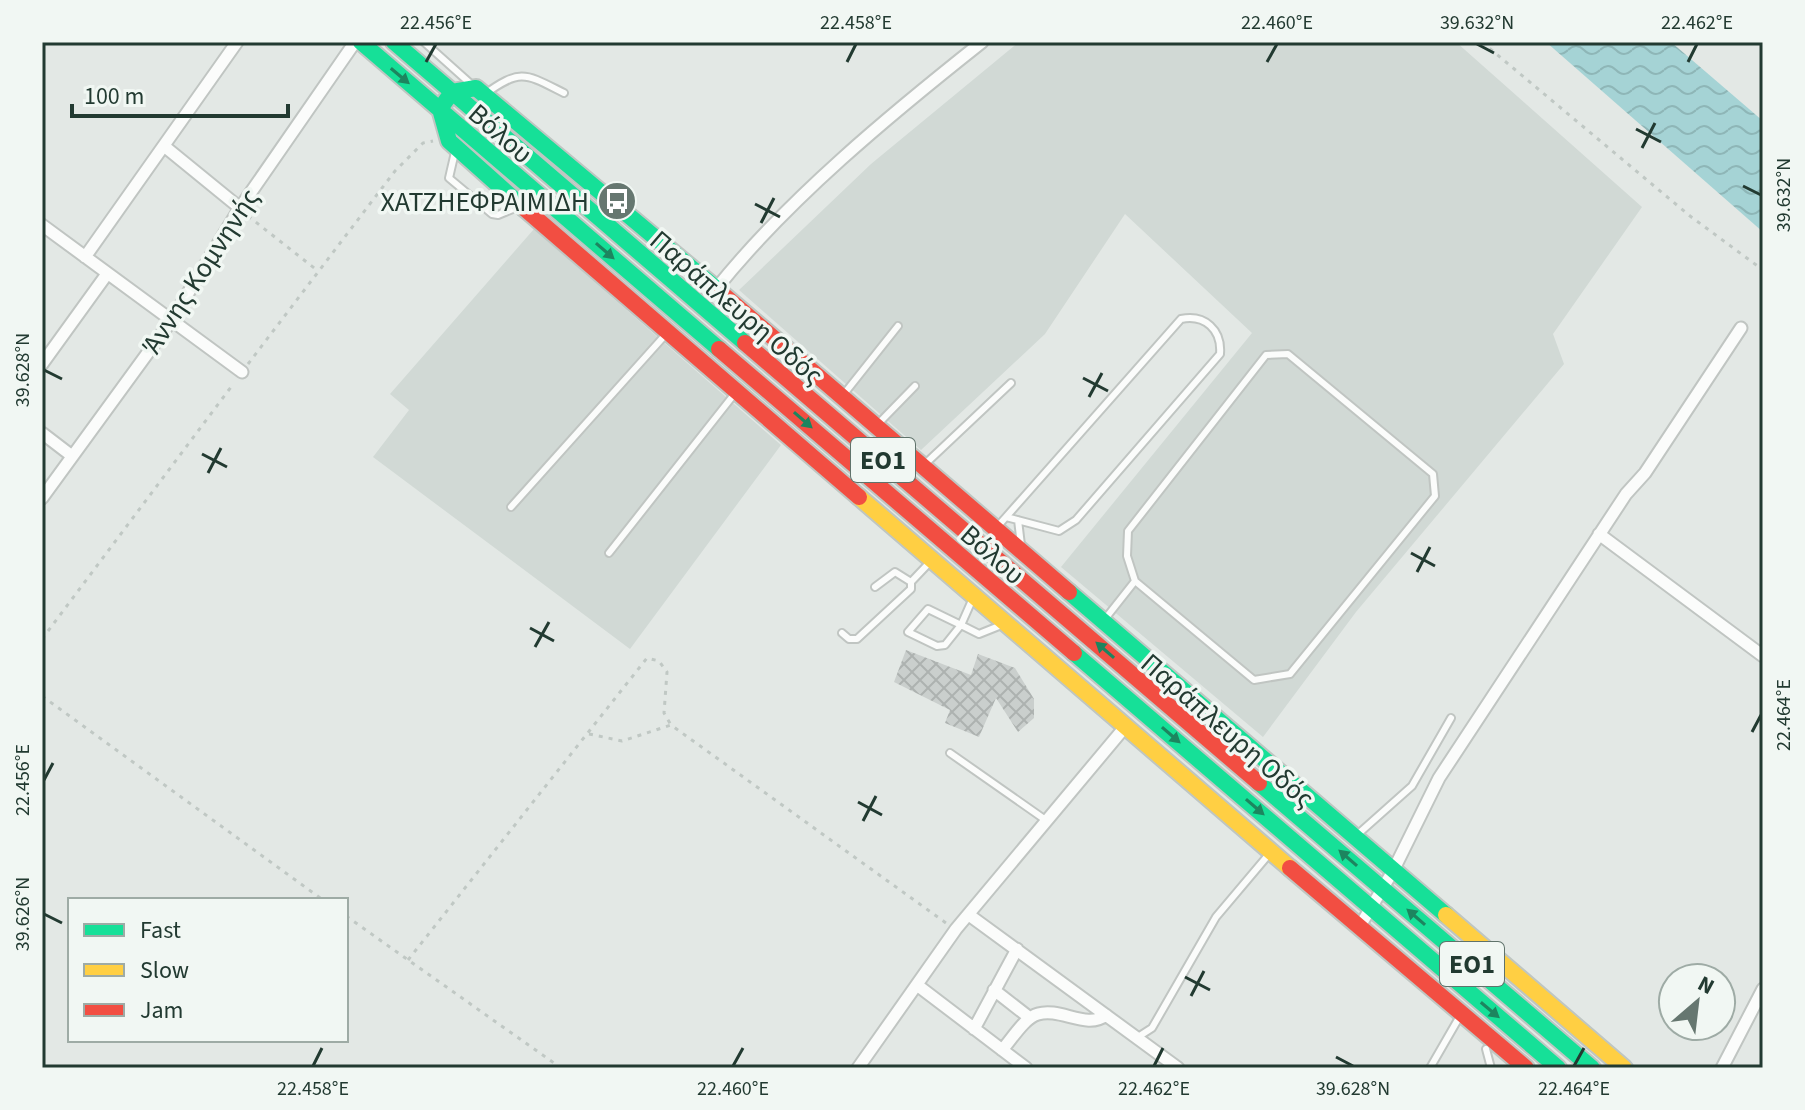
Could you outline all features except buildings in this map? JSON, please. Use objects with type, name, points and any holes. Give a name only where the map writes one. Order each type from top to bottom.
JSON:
[{"type":"main road","name":"Βόλου","points":[[358,42],[1558,1068]]},
{"type":"main road","name":"Βόλου","points":[[394,42],[1592,1068]]},
{"type":"main road","points":[[480,91],[452,92],[440,109],[449,141],[456,149],[1125,727],[1526,1068]]},
{"type":"main road","name":"Παράπλευρη Οδός","points":[[480,91],[923,466],[1001,523],[1022,553],[1624,1068]]},
{"type":"street","points":[[85,257],[237,42]]},
{"type":"street","name":"Άννης Κομνηνής","points":[[42,498],[171,321],[240,208],[358,42]]},
{"type":"street","points":[[716,289],[749,248],[805,195],[982,42]]},
{"type":"street","points":[[164,146],[240,208]]},
{"type":"street","points":[[42,225],[242,372]]},
{"type":"street","points":[[42,364],[107,274]]},
{"type":"street","points":[[1360,926],[1393,871],[1439,778],[1599,534],[1741,328]]},
{"type":"street","points":[[42,433],[72,456]]},
{"type":"street","points":[[1599,534],[1763,656]]},
{"type":"street","points":[[858,1068],[956,929],[1125,727]]},
{"type":"street","points":[[969,915],[1178,1068]]},
{"type":"street","points":[[974,1029],[1017,949]]},
{"type":"street","points":[[917,985],[1026,1068]]},
{"type":"street","points":[[1722,1068],[1763,989]]},
{"type":"street","points":[[994,990],[1030,1018]]},
{"type":"street","points":[[1002,1050],[1030,1018],[1046,1012],[1097,1020],[1106,1015]]},
{"type":"lane","points":[[424,42],[480,91],[520,75],[564,93]]},
{"type":"lane","points":[[456,149],[449,178],[489,213],[498,215],[521,205]]},
{"type":"lane","points":[[1193,317],[1210,325],[1220,341],[1220,354],[1076,520],[1063,531],[1018,520],[1001,523],[1181,319],[1193,317]]},
{"type":"lane","points":[[842,397],[898,326]]},
{"type":"lane","points":[[511,507],[667,333]]},
{"type":"lane","points":[[1288,354],[1433,474],[1435,496],[1290,674],[1254,680],[1135,581],[1127,556],[1128,531],[1266,355],[1288,354]]},
{"type":"lane","points":[[923,466],[1011,383]]},
{"type":"lane","points":[[876,427],[915,386]]},
{"type":"lane","points":[[609,553],[736,392]]},
{"type":"lane","points":[[1018,520],[1022,553]]},
{"type":"lane","points":[[842,633],[849,639],[857,639],[911,589],[911,582],[932,559]]},
{"type":"lane","points":[[875,587],[895,572],[911,582]]},
{"type":"lane","points":[[1102,621],[1135,581]]},
{"type":"lane","points":[[975,595],[961,625],[941,646],[910,634],[907,629],[928,609],[961,625],[979,634],[1008,623]]},
{"type":"lane","points":[[1354,839],[1412,786],[1451,718]]},
{"type":"lane","points":[[950,753],[1047,821]]},
{"type":"lane","points":[[1137,1037],[1152,1028],[1216,917],[1272,850]]},
{"type":"lane","points":[[1430,1068],[1461,1013]]},
{"type":"lane","points":[[1486,1049],[1491,1068]]},
{"type":"path","points":[[1482,42],[1690,216],[1763,270]]},
{"type":"path","points":[[240,208],[318,271]]},
{"type":"path","points":[[408,960],[647,658],[659,661],[667,672],[664,713],[671,725],[956,929]]},
{"type":"path","points":[[42,696],[320,898]]},
{"type":"path","points":[[589,734],[622,741],[671,725]]},
{"type":"path","points":[[348,917],[561,1068]]},
{"type":"shaded area","points":[[1019,42],[1178,42],[1181,45],[1184,42],[1456,42],[1642,207],[1553,334],[1564,364],[1356,612],[1263,737],[1061,567],[1252,333],[1125,214],[1045,334],[921,450],[739,290],[871,164]]},
{"type":"shaded area","points":[[534,229],[781,445],[630,649],[373,457],[409,410],[390,394]]},
{"type":"water","points":[[1546,42],[1671,42],[1763,121],[1763,232]]},
{"type":"traffic: fast","points":[[361,42],[719,349]]},
{"type":"traffic: fast","points":[[394,42],[745,343]]},
{"type":"traffic: fast","points":[[524,208],[449,141],[440,109],[452,92],[476,88],[719,291]]},
{"type":"traffic: fast","points":[[1069,592],[1446,915]]},
{"type":"traffic: fast","points":[[1074,653],[1558,1068]]},
{"type":"traffic: fast","points":[[1259,783],[1592,1068]]},
{"type":"traffic: slow","points":[[859,497],[1290,868]]},
{"type":"traffic: slow","points":[[1446,915],[1624,1068]]},
{"type":"traffic: jam","points":[[524,208],[859,497]]},
{"type":"traffic: jam","points":[[719,291],[1069,592]]},
{"type":"traffic: jam","points":[[745,343],[1259,783]]},
{"type":"traffic: jam","points":[[719,349],[1074,653]]},
{"type":"traffic: jam","points":[[1290,868],[1526,1068]]},
{"type":"place","name":"ΧΑΤΖΗΕΦΡΑΙΜΙΔΗ","points":[[617,201]]}]
